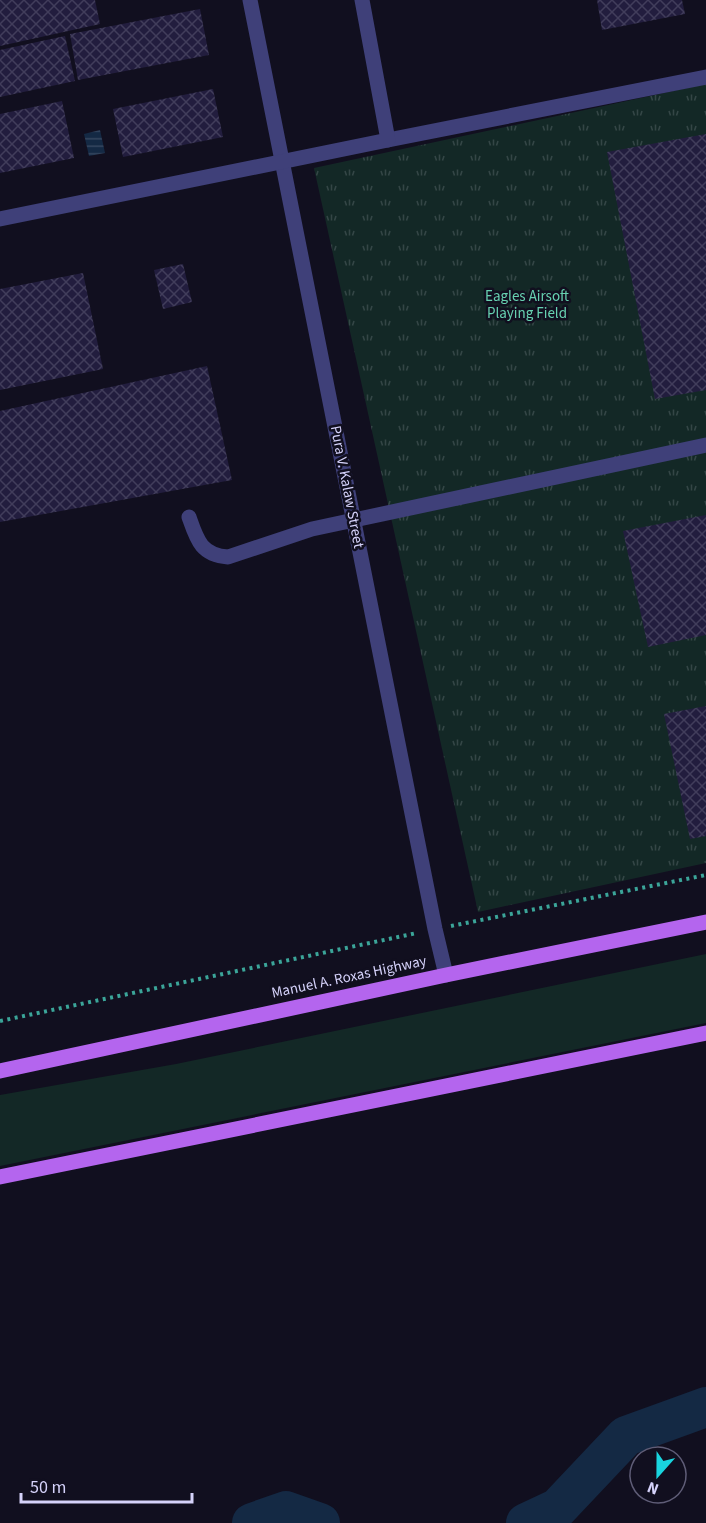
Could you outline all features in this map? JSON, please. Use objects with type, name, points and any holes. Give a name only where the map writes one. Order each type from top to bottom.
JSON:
[{"type":"main road","name":"Manuel A. Roxas Highway","points":[[0,1071],[446,975],[706,922]]},
{"type":"main road","points":[[0,1177],[706,1033]]},
{"type":"street","name":"Pura V. Kalaw Street","points":[[250,0],[446,975]]},
{"type":"street","points":[[362,0],[388,140]]},
{"type":"street","points":[[0,219],[706,77]]},
{"type":"street","points":[[189,517],[197,540],[206,550],[216,556],[228,557],[312,529],[706,445]]},
{"type":"path","points":[[0,1021],[706,874]]},
{"type":"green space","name":"Eagles Airsoft Playing Field","points":[[706,84],[706,863],[478,912],[314,168]]},
{"type":"green space","points":[[706,954],[706,1023],[0,1166],[0,1095],[176,1064]]},
{"type":"water","points":[[100,130],[105,153],[89,156],[84,134]]},
{"type":"building","points":[[0,0],[95,0],[100,24],[0,46]]},
{"type":"building","points":[[597,0],[682,0],[685,14],[602,30]]},
{"type":"building","points":[[200,9],[209,55],[78,80],[70,34]]},
{"type":"building","points":[[65,36],[75,81],[0,97],[0,50]]},
{"type":"building","points":[[213,89],[223,137],[123,157],[113,109]]},
{"type":"building","points":[[62,101],[74,158],[0,173],[0,114]]},
{"type":"building","points":[[706,134],[706,390],[655,399],[607,152]]},
{"type":"building","points":[[183,264],[192,302],[163,309],[154,270]]},
{"type":"building","points":[[83,273],[103,369],[0,390],[0,289]]},
{"type":"building","points":[[207,366],[232,480],[0,522],[0,411]]},
{"type":"building","points":[[706,515],[706,635],[648,647],[623,531]]},
{"type":"building","points":[[706,706],[706,836],[690,839],[664,714]]},
{"type":"waterway","points":[[526,1523],[558,1508],[626,1436],[706,1407]]},
{"type":"waterway","points":[[252,1523],[286,1511],[320,1523]]}]
